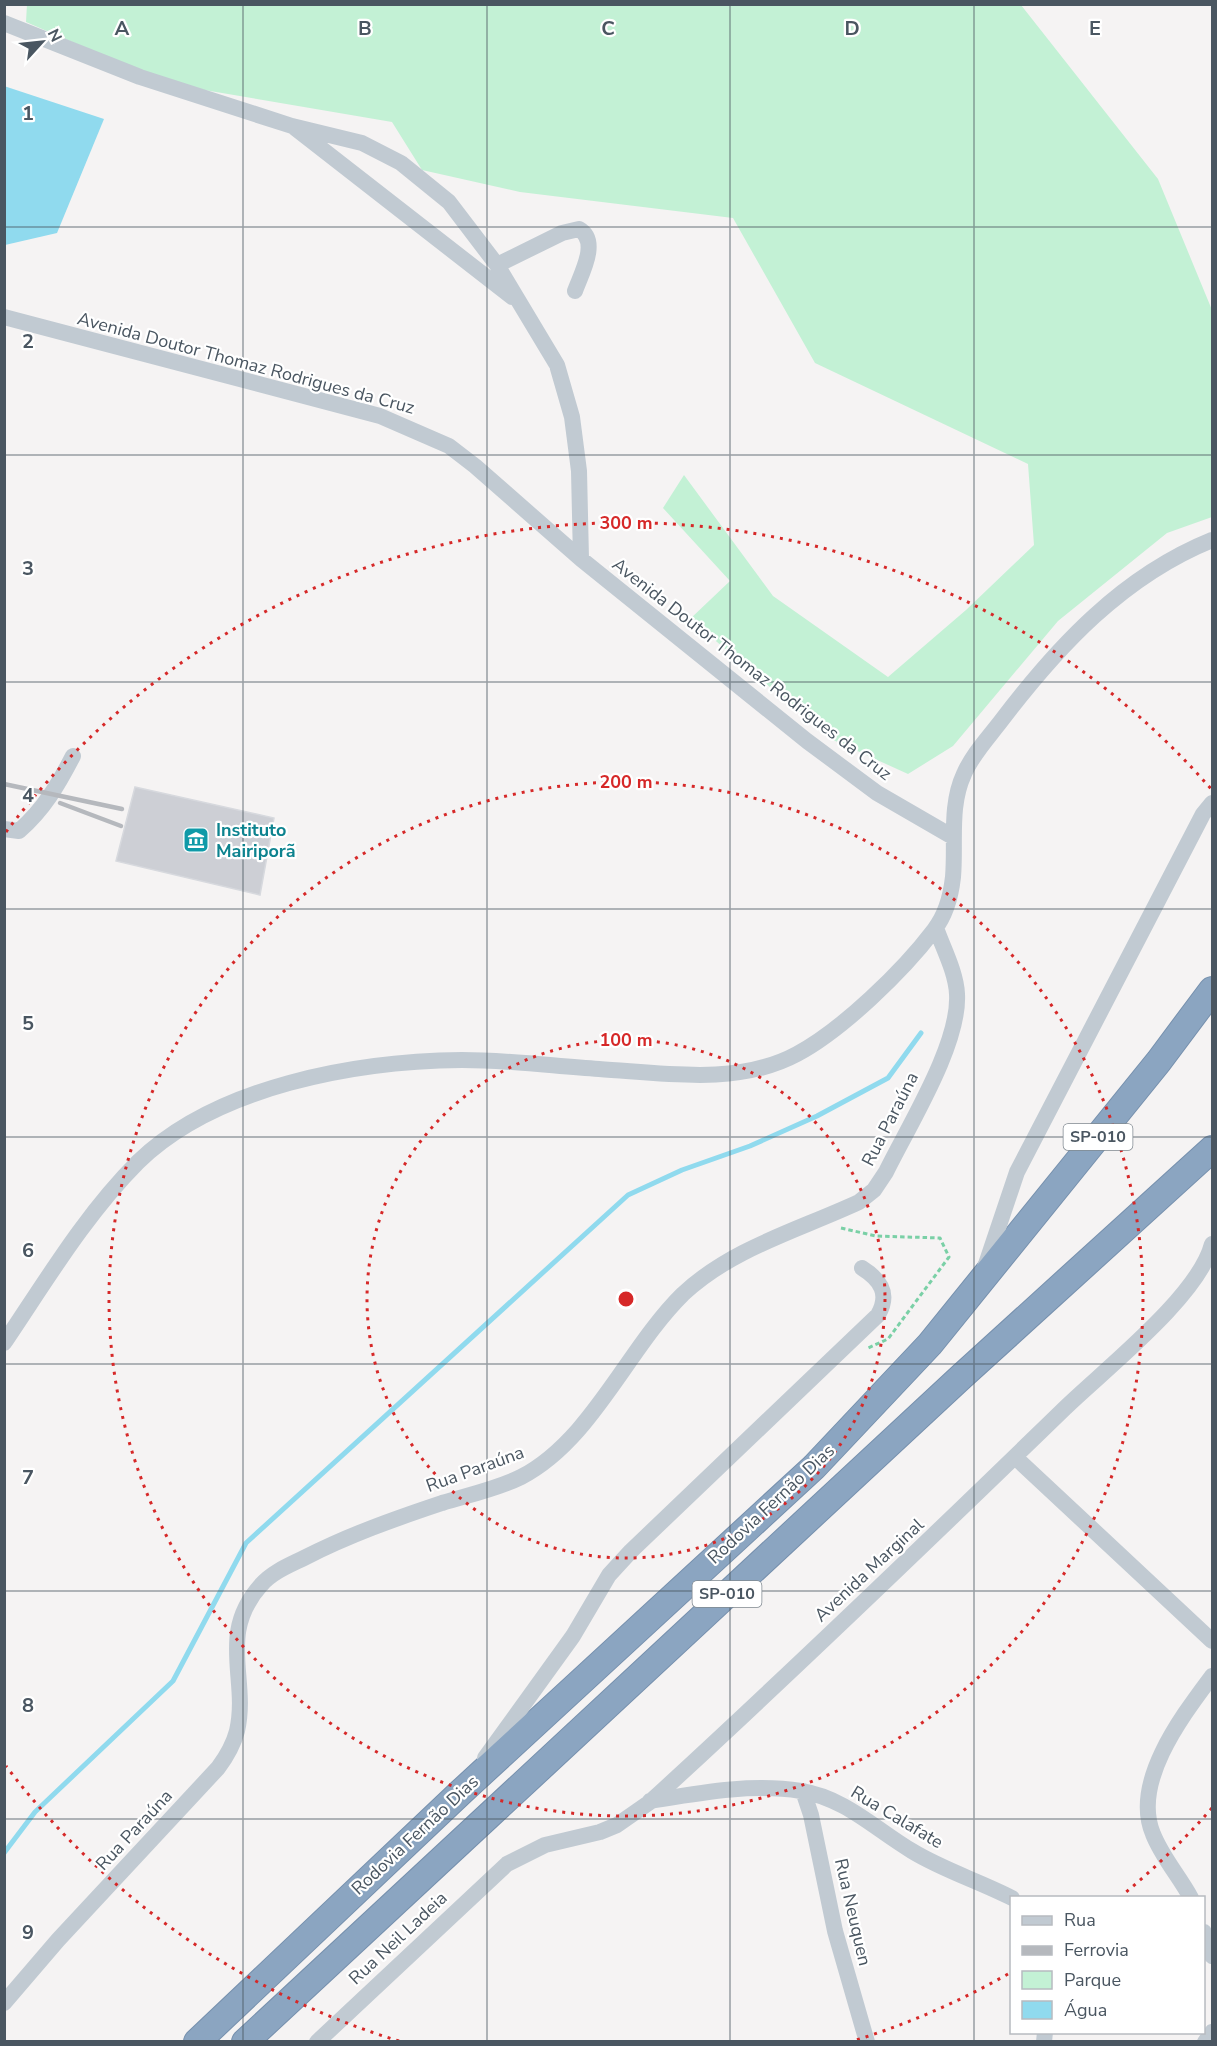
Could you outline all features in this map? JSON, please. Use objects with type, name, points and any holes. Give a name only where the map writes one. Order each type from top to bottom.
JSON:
[{"type":"highway","name":"Rodovia Fernão Dias","points":[[197,2042],[461,1792],[814,1467],[930,1344],[1160,1061],[1212,990]]},
{"type":"highway","name":"Rodovia Fernão Dias","points":[[244,2042],[961,1377],[1211,1152]]},
{"type":"street","points":[[4,23],[140,77],[292,126],[362,143],[401,163],[449,202],[497,265],[557,365],[572,417],[579,471],[581,560]]},
{"type":"street","points":[[292,126],[520,303]]},
{"type":"street","points":[[497,265],[562,233],[579,229],[585,232],[589,240],[589,250],[575,291]]},
{"type":"street","name":"Avenida Doutor Thomaz Rodrigues da Cruz","points":[[8,317],[380,416],[449,447],[476,466],[581,560],[816,747],[878,793],[954,837]]},
{"type":"street","points":[[4,1344],[107,1194],[141,1159],[175,1132],[216,1109],[259,1092],[354,1070],[459,1060],[512,1061],[674,1074],[720,1073],[763,1068],[795,1056],[822,1039],[860,1007],[936,928],[946,906],[953,879],[956,799],[964,773],[1045,663],[1120,594],[1154,569],[1212,540]]},
{"type":"street","points":[[4,829],[18,831],[34,818],[47,802],[74,756]]},
{"type":"street","points":[[980,1281],[1017,1172],[1203,814],[1212,803]]},
{"type":"street","name":"Rua Paraúna","points":[[4,2002],[218,1768],[231,1749],[237,1729],[235,1655],[238,1629],[248,1604],[262,1584],[277,1572],[335,1542],[382,1522],[520,1478],[543,1463],[580,1426],[663,1317],[684,1294],[741,1253],[859,1202],[874,1190],[886,1172],[949,1046],[956,1020],[957,992],[936,928]]},
{"type":"street","name":"Avenida Marginal","points":[[507,1864],[545,1845],[600,1832],[617,1825],[650,1802],[1015,1457],[1183,1293],[1191,1284],[1212,1244]]},
{"type":"street","points":[[461,1792],[573,1636],[609,1575],[631,1551],[878,1315],[883,1306],[883,1288],[879,1281],[862,1268]]},
{"type":"street","points":[[1015,1457],[1212,1641]]},
{"type":"street","points":[[1190,1896],[1151,1831],[1147,1811],[1149,1789],[1155,1768],[1181,1718],[1212,1676]]},
{"type":"street","name":"Rua Calafate","points":[[650,1802],[700,1793],[773,1788],[803,1791],[848,1807],[911,1851],[1010,1898]]},
{"type":"street","name":"Rua Neuquen","points":[[803,1791],[811,1815],[846,1972],[867,2042]]},
{"type":"street","name":"Rua Neil Ladeia","points":[[317,2042],[507,1864]]},
{"type":"street","points":[[1205,1937],[1212,1956]]},
{"type":"street","points":[[1205,2042],[1212,2032]]},
{"type":"green space","points":[[27,4],[1021,5],[1158,179],[1212,310],[1212,517],[1167,533],[1058,621],[953,746],[908,774],[831,739],[690,619],[730,581],[663,508],[684,475],[773,596],[888,677],[966,610],[1034,545],[1028,464],[815,363],[733,218],[520,192],[422,170],[392,122],[169,84],[26,22]]},
{"type":"water","points":[[4,86],[104,119],[57,233],[5,245]]},
{"type":"building","name":"Instituto Mairiporã","points":[[135,787],[274,818],[260,895],[116,861]]},
{"type":"waterway","points":[[4,1853],[35,1812],[173,1681],[246,1543],[628,1195],[682,1170],[750,1146],[817,1116],[888,1078],[921,1033]]},
{"type":"railway","points":[[4,784],[122,809]]},
{"type":"railway","points":[[60,803],[121,826]]},
{"type":"place","name":"Instituto Mairiporã","points":[[196,840]]}]
